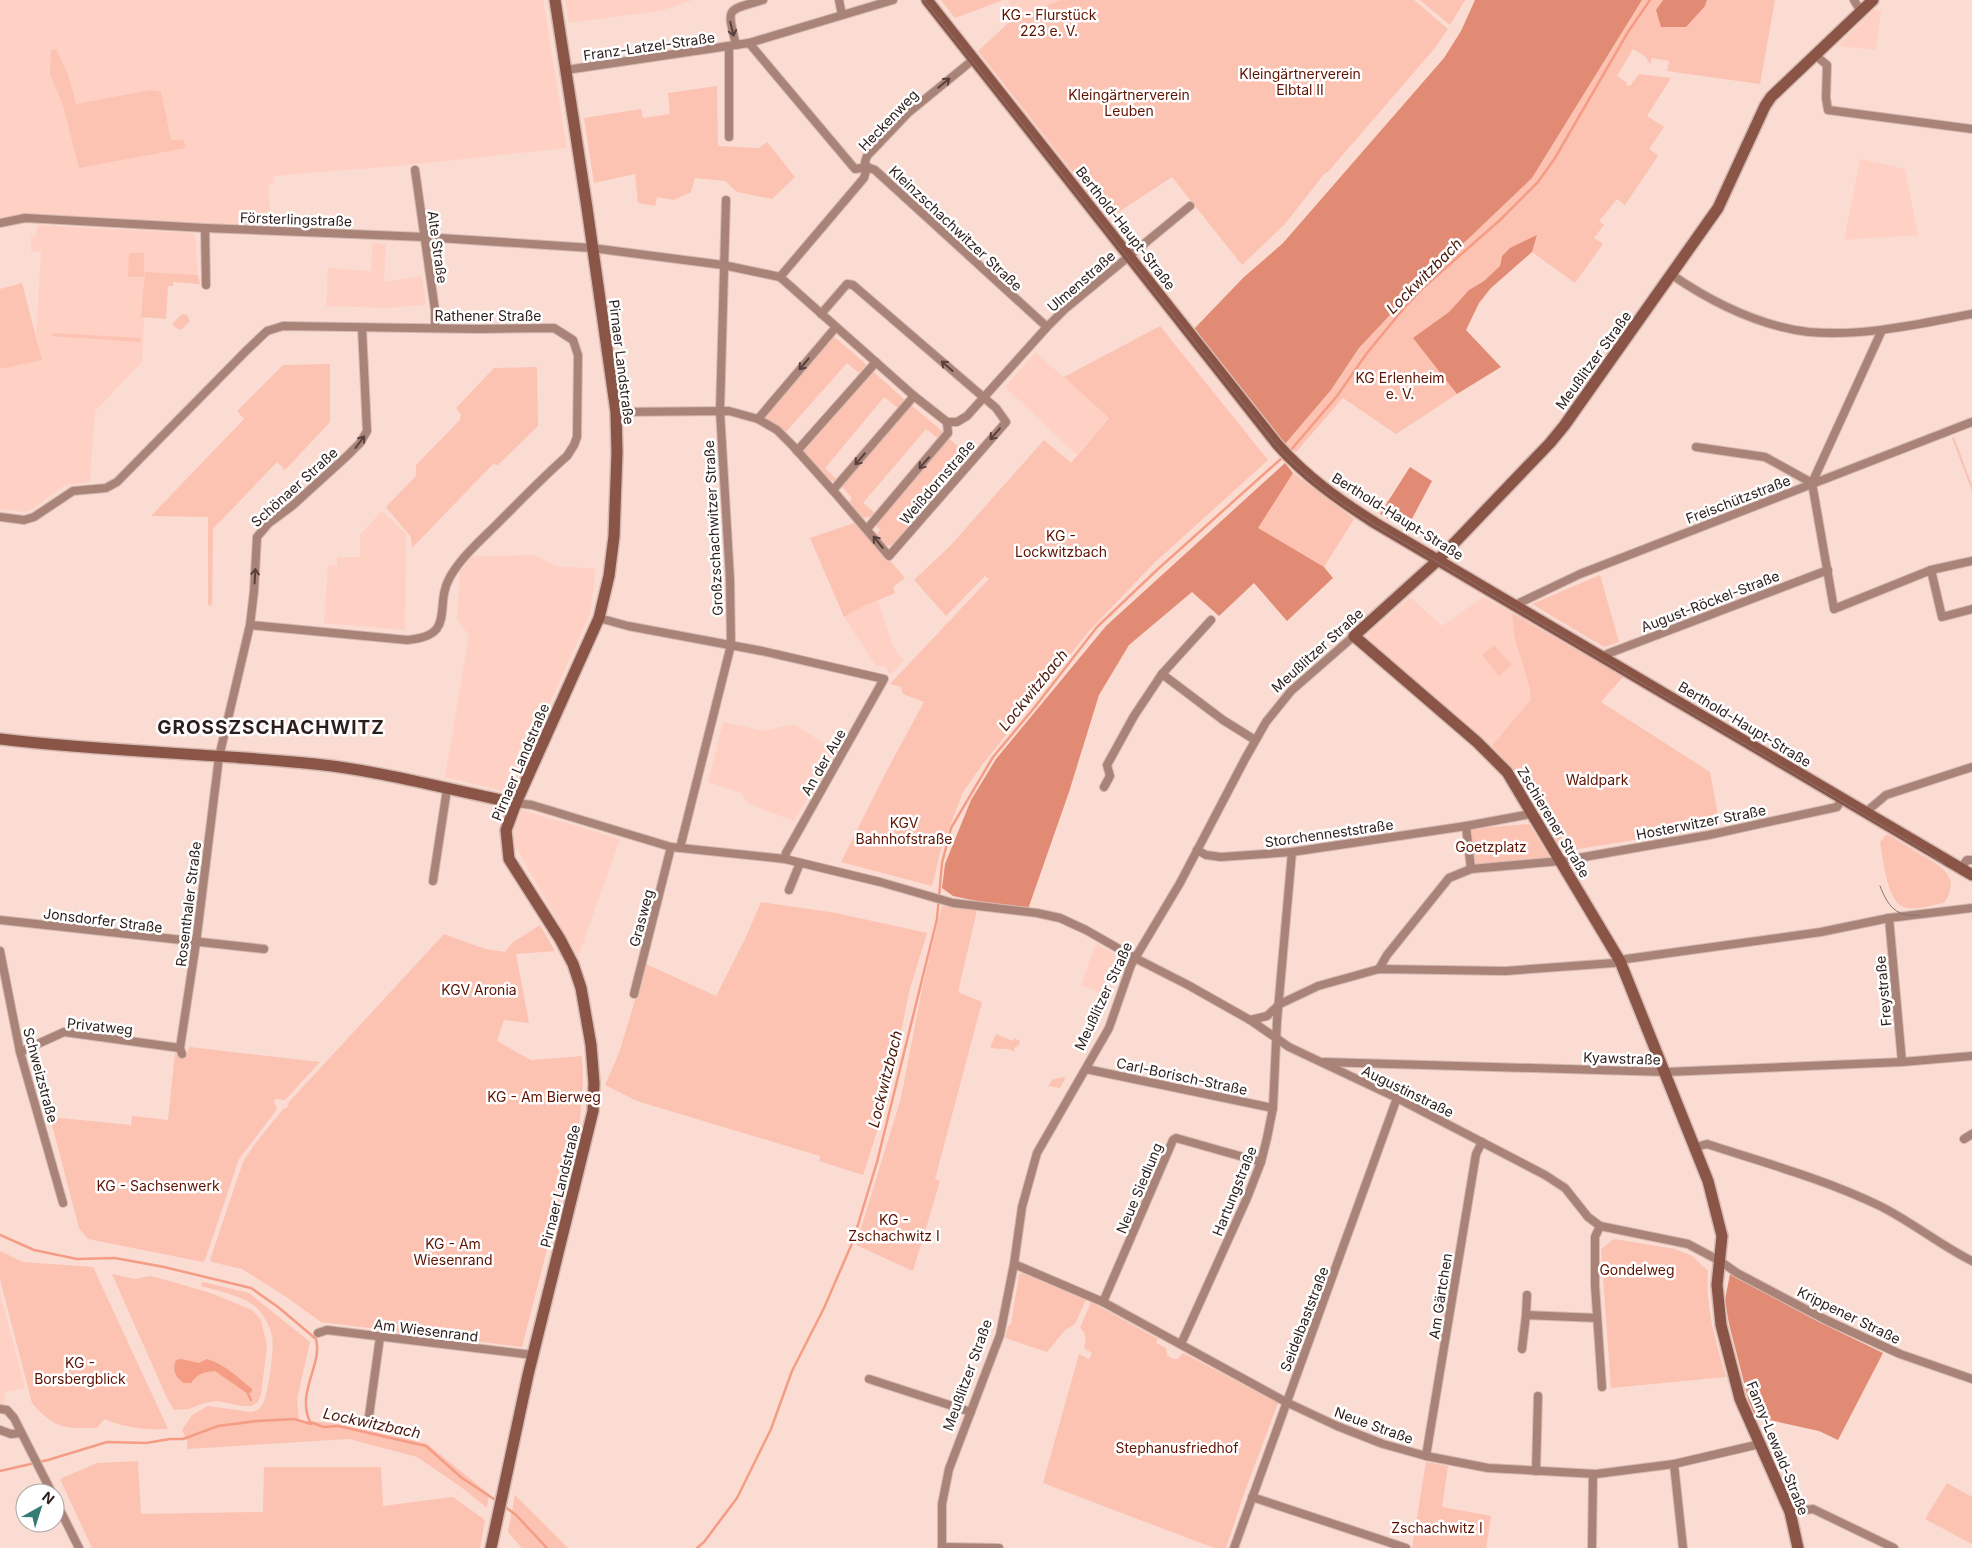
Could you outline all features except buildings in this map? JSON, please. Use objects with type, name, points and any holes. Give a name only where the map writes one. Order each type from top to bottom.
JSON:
[{"type":"street","name":"Pirnaer Landstraße","points":[[491,1548],[533,1355],[587,1142],[593,1111],[594,1083],[581,988],[566,949],[509,859],[506,830],[516,803],[599,618],[609,576],[614,536],[616,412],[554,0]]},
{"type":"street","name":"Franz-Latzel-Straße","points":[[732,46],[729,18],[731,11],[762,0]]},
{"type":"street","points":[[839,0],[842,15]]},
{"type":"street","name":"Franz-Latzel-Straße","points":[[566,70],[750,43],[893,0]]},
{"type":"street","name":"Berthold-Haupt-Straße","points":[[927,0],[1277,444],[1310,477],[1340,501],[1972,875]]},
{"type":"street","points":[[1854,0],[1860,12]]},
{"type":"street","name":"Meußlitzer Straße","points":[[942,1548],[942,1504],[949,1469],[1000,1335],[1014,1264],[1022,1207],[1038,1153],[1108,1028],[1125,980],[1136,958],[1180,883],[1255,740],[1266,722],[1292,691],[1439,560],[1555,438],[1718,208],[1765,106],[1780,87],[1873,0]]},
{"type":"street","name":"Kleinzschachwitzer Straße","points":[[750,43],[855,169],[866,167],[875,170],[993,280],[1047,327]]},
{"type":"street","points":[[729,137],[732,46]]},
{"type":"street","points":[[1814,55],[1827,66],[1826,98],[1828,110],[1972,129]]},
{"type":"street","name":"Heckenweg","points":[[780,277],[864,178],[867,156],[908,113],[974,59]]},
{"type":"street","name":"Alte Straße","points":[[415,170],[435,310],[435,328]]},
{"type":"street","name":"Großzschachwitzer Straße","points":[[680,848],[731,645],[730,579],[720,411],[726,200]]},
{"type":"street","name":"Ulmenstraße","points":[[998,383],[1047,327],[1190,206]]},
{"type":"street","name":"Försterlingstraße","points":[[0,223],[25,218],[205,228],[424,236],[592,248]]},
{"type":"street","points":[[205,228],[206,285]]},
{"type":"street","points":[[592,248],[723,265],[780,277],[914,396],[948,422]]},
{"type":"street","points":[[1672,275],[1702,295],[1727,308],[1771,324],[1810,332],[1882,330],[1972,314]]},
{"type":"street","name":"Weißdornstraße","points":[[616,412],[729,411],[758,419],[777,430],[833,490],[889,556],[1006,422],[996,408],[853,285],[847,284],[821,314]]},
{"type":"street","name":"Rathener Straße","points":[[0,517],[24,520],[34,518],[73,490],[106,488],[117,482],[267,331],[283,326],[554,328],[573,340],[578,355],[577,437],[574,445],[566,456],[471,550],[450,576],[446,587],[441,620],[434,633],[420,639],[407,640],[250,625]]},
{"type":"street","points":[[758,419],[836,327]]},
{"type":"street","name":"Schönaer Straße","points":[[219,757],[250,625],[257,537],[268,523],[292,506],[347,456],[360,443],[367,432],[362,328]]},
{"type":"street","points":[[1882,330],[1812,483],[1834,609],[1931,570],[1972,561]]},
{"type":"street","points":[[797,451],[876,362]]},
{"type":"street","name":"Weißdornstraße","points":[[867,529],[948,434],[948,422],[957,422],[967,416],[998,383]]},
{"type":"street","points":[[833,490],[914,396]]},
{"type":"street","name":"Freischützstraße","points":[[1514,605],[1580,574],[1972,422]]},
{"type":"street","points":[[1696,447],[1765,457],[1812,483]]},
{"type":"street","name":"August-Röckel-Straße","points":[[1604,658],[1607,654],[1828,570]]},
{"type":"street","points":[[1931,570],[1942,617],[1972,609]]},
{"type":"street","points":[[599,618],[628,626],[731,645]]},
{"type":"street","points":[[1104,787],[1110,776],[1106,765],[1134,716],[1162,674],[1211,620]]},
{"type":"street","name":"Zschierener Straße","points":[[1354,636],[1496,760],[1507,772],[1620,961],[1666,1072]]},
{"type":"street","name":"An der Aue","points":[[731,645],[884,679],[786,853],[785,858]]},
{"type":"street","points":[[1162,674],[1223,720],[1255,740]]},
{"type":"street","points":[[0,739],[87,748],[316,764],[391,776],[516,803]]},
{"type":"street","name":"Rosenthaler Straße","points":[[181,1051],[219,757]]},
{"type":"street","points":[[1866,812],[1886,795],[1972,767]]},
{"type":"street","points":[[434,881],[447,789]]},
{"type":"street","name":"Hosterwitzer Straße","points":[[1561,862],[1709,835],[1837,807],[1842,799]]},
{"type":"street","name":"Kyawstraße","points":[[516,803],[532,805],[671,847],[785,858],[944,899],[952,903],[1037,913],[1060,918],[1098,936],[1188,985],[1250,1020],[1277,1040],[1322,1062],[1666,1072],[1902,1062],[1972,1056]]},
{"type":"street","points":[[1471,869],[1466,826],[1531,814]]},
{"type":"street","name":"Storchenneststraße","points":[[1197,850],[1206,855],[1221,857],[1292,852],[1466,826]]},
{"type":"street","name":"Grasweg","points":[[634,994],[671,847]]},
{"type":"street","points":[[1280,1004],[1292,852]]},
{"type":"street","points":[[1961,868],[1967,860],[1972,860]]},
{"type":"street","points":[[1379,969],[1387,955],[1449,878],[1471,869],[1561,862]]},
{"type":"street","points":[[789,890],[800,863]]},
{"type":"street","points":[[1250,1020],[1267,1016],[1280,1004],[1318,986],[1379,969],[1505,970],[1620,961],[1820,932],[1890,918],[1972,908]]},
{"type":"street","name":"Freystraße","points":[[1890,918],[1902,1062]]},
{"type":"street","name":"Jonsdorfer Straße","points":[[0,920],[264,950]]},
{"type":"street","name":"Schweizstraße","points":[[0,952],[20,1052],[63,1203]]},
{"type":"street","name":"Hartungstraße","points":[[1182,1344],[1245,1203],[1261,1162],[1273,1108],[1277,1021],[1280,1004]]},
{"type":"street","name":"Privatweg","points":[[20,1052],[64,1032],[181,1051]]},
{"type":"street","name":"Augustinstraße","points":[[1322,1062],[1482,1142]]},
{"type":"street","name":"Carl-Borisch-Straße","points":[[1086,1069],[1273,1108]]},
{"type":"street","name":"Fanny-Lewald-Straße","points":[[1666,1072],[1708,1180],[1722,1236],[1717,1285],[1721,1325],[1740,1399],[1790,1512],[1798,1548]]},
{"type":"street","name":"Seidelbaststraße","points":[[1234,1548],[1397,1098]]},
{"type":"street","points":[[1964,1139],[1972,1134]]},
{"type":"street","name":"Neue Siedlung","points":[[1103,1302],[1173,1140],[1176,1138],[1261,1162]]},
{"type":"street","points":[[1482,1142],[1545,1175],[1564,1188],[1588,1218],[1600,1226],[1688,1244],[1720,1261]]},
{"type":"street","name":"Am Gärtchen","points":[[1426,1456],[1476,1154],[1482,1142]]},
{"type":"street","points":[[1696,1146],[1707,1144],[1845,1191],[1881,1207],[1972,1261]]},
{"type":"street","points":[[1600,1226],[1595,1237],[1597,1318],[1602,1387]]},
{"type":"street","name":"Krippener Straße","points":[[1720,1261],[1738,1273],[1834,1324],[1900,1354],[1972,1379]]},
{"type":"street","name":"Neue Straße","points":[[1014,1264],[1103,1302],[1286,1402],[1337,1426],[1384,1444],[1426,1456],[1488,1468],[1593,1474],[1674,1464],[1760,1444]]},
{"type":"street","points":[[1522,1349],[1527,1295]]},
{"type":"street","points":[[1526,1315],[1597,1318]]},
{"type":"street","name":"Am Wiesenrand","points":[[318,1333],[327,1330],[533,1355]]},
{"type":"street","points":[[370,1416],[380,1337]]},
{"type":"street","points":[[870,1378],[971,1412]]},
{"type":"street","points":[[1536,1471],[1538,1396]]},
{"type":"street","points":[[0,1409],[7,1410],[14,1418],[47,1483]]},
{"type":"street","points":[[0,1430],[11,1434],[20,1432]]},
{"type":"street","points":[[1674,1464],[1683,1548]]},
{"type":"street","points":[[1592,1548],[1593,1474]]},
{"type":"street","points":[[1252,1497],[1406,1548]]},
{"type":"street","points":[[1790,1512],[1812,1509],[1894,1548]]},
{"type":"street","points":[[65,1520],[79,1548]]},
{"type":"street","points":[[942,1548],[999,1548]]},
{"type":"shaded area","points":[[0,0],[543,0],[567,148],[408,165],[273,176],[275,183],[269,184],[270,229],[25,218],[0,223]]},
{"type":"shaded area","points":[[565,0],[693,0],[660,11],[569,23]]},
{"type":"shaded area","points":[[1008,0],[1061,0],[1015,17]]},
{"type":"shaded area","points":[[1475,0],[1642,0],[1532,178],[1401,303],[1359,348],[1331,390],[1285,444],[1193,330],[1243,278],[1283,243],[1444,58],[1461,31]]},
{"type":"shaded area","points":[[1663,0],[1707,0],[1705,6],[1686,27],[1661,27],[1656,10]]},
{"type":"shaded area","points":[[1873,10],[1881,10],[1876,50],[1838,46]]},
{"type":"shaded area","points":[[1860,159],[1905,169],[1918,235],[1844,240]]},
{"type":"shaded area","points":[[37,225],[192,233],[195,236],[198,275],[145,273],[142,317],[144,318],[142,362],[95,411],[90,482],[65,485],[31,510],[24,512],[0,509],[0,369],[41,359],[36,337],[41,252],[31,251],[31,236],[36,236]]},
{"type":"shaded area","points":[[1537,235],[1532,252],[1491,288],[1479,303],[1466,330],[1501,367],[1457,394],[1413,338],[1449,312],[1469,290],[1484,281],[1500,266],[1502,256],[1510,248]]},
{"type":"shaded area","points":[[372,243],[386,244],[384,282],[422,276],[426,305],[387,308],[326,306],[328,268],[371,271]]},
{"type":"shaded area","points":[[1035,352],[1109,417],[1077,455],[1005,387]]},
{"type":"shaded area","points":[[1285,463],[1293,473],[1258,528],[1324,567],[1333,578],[1287,621],[1254,583],[1219,616],[1192,592],[1129,645],[1099,695],[1069,792],[1027,912],[953,896],[942,888],[945,864],[971,800],[996,759],[1106,626]]},
{"type":"shaded area","points":[[1410,467],[1432,481],[1406,530],[1380,514]]},
{"type":"shaded area","points":[[382,511],[406,534],[405,630],[324,623],[328,565],[337,566],[337,557],[360,557],[360,535]]},
{"type":"shaded area","points":[[535,555],[556,566],[596,569],[590,614],[511,793],[445,777],[469,635],[457,620],[460,572],[472,556]]},
{"type":"shaded area","points":[[1410,597],[1442,626],[1483,597],[1512,613],[1514,636],[1529,685],[1531,699],[1492,746],[1368,639],[1368,634]]},
{"type":"shaded area","points":[[878,601],[893,647],[904,661],[891,674],[886,667],[876,666],[844,617]]},
{"type":"shaded area","points":[[723,722],[764,731],[793,724],[835,750],[794,821],[749,804],[741,793],[708,782]]},
{"type":"shaded area","points":[[522,810],[620,839],[578,957],[514,844],[513,829]]},
{"type":"shaded area","points":[[1096,943],[1122,961],[1119,976],[1115,978],[1109,996],[1081,985]]},
{"type":"shaded area","points":[[1730,1274],[1817,1321],[1883,1353],[1838,1440],[1819,1431],[1756,1417],[1749,1402],[1729,1324],[1725,1300]]},
{"type":"shaded area","points":[[0,1293],[25,1388],[5,1392],[4,1404],[0,1406]]},
{"type":"shaded area","points":[[181,1359],[199,1363],[207,1359],[214,1362],[226,1368],[252,1389],[252,1392],[248,1394],[215,1371],[201,1374],[191,1383],[184,1383],[176,1376],[174,1370],[176,1360]]},
{"type":"green space","name":"KG - Flurstück 223 e. V.","points":[[941,0],[1003,0],[955,18]]},
{"type":"green space","points":[[1061,0],[1414,0],[1448,29],[1434,49],[1328,172],[1324,174],[1285,224],[1242,265],[1172,177],[1111,217],[1107,216],[978,51],[1015,17]]},
{"type":"green space","points":[[1420,0],[1465,0],[1450,25]]},
{"type":"green space","name":"KG Erlenheim e. V.","points":[[1642,0],[1663,0],[1656,10],[1705,6],[1707,0],[1775,0],[1760,84],[1667,71],[1669,61],[1652,58],[1650,64],[1645,56],[1633,49],[1617,76],[1627,83],[1626,85],[1630,86],[1639,74],[1671,78],[1647,116],[1664,127],[1649,149],[1658,156],[1625,205],[1617,199],[1599,221],[1604,225],[1594,238],[1603,244],[1575,283],[1532,252],[1537,236],[1502,256],[1500,266],[1484,281],[1469,290],[1449,312],[1414,338],[1457,394],[1396,434],[1343,398],[1296,452],[1285,444],[1331,390],[1359,348],[1401,303],[1532,178]]},
{"type":"green space","points":[[56,49],[68,74],[76,104],[151,90],[161,92],[171,140],[183,140],[186,148],[79,168],[63,105],[50,74],[51,50]]},
{"type":"green space","points":[[717,86],[718,146],[759,148],[767,142],[795,177],[772,199],[737,192],[725,181],[695,178],[691,192],[674,200],[657,197],[655,206],[638,203],[635,174],[594,183],[584,118],[641,109],[643,118],[670,114],[668,93]]},
{"type":"green space","points":[[129,253],[144,253],[144,277],[128,277]]},
{"type":"green space","points":[[145,272],[198,275],[200,284],[173,282],[173,286],[168,286],[166,319],[141,317]]},
{"type":"green space","points":[[22,283],[42,360],[0,369],[0,289]]},
{"type":"green space","points":[[182,314],[187,315],[190,321],[181,330],[173,326],[173,323]]},
{"type":"green space","name":"KG - Lockwitzbach","points":[[1160,326],[1268,460],[1153,564],[1089,631],[982,765],[963,792],[941,849],[932,886],[841,862],[924,702],[903,694],[901,687],[890,684],[989,579],[985,576],[946,616],[914,580],[951,545],[1044,440],[1071,463],[1109,418],[1064,377]]},
{"type":"green space","points":[[52,333],[141,338],[140,342],[52,336]]},
{"type":"green space","points":[[832,335],[867,365],[859,373],[847,363],[785,433],[761,415]]},
{"type":"green space","points":[[330,364],[330,422],[285,470],[277,462],[213,529],[212,606],[208,605],[208,517],[151,516],[244,419],[237,411],[283,365]]},
{"type":"green space","points":[[537,367],[538,426],[498,465],[493,464],[412,548],[411,537],[386,507],[416,476],[416,465],[460,420],[461,414],[456,408],[494,368]]},
{"type":"green space","points":[[870,369],[905,400],[898,408],[884,397],[825,468],[836,479],[828,481],[799,450]]},
{"type":"green space","points":[[909,403],[944,433],[939,439],[926,429],[863,503],[875,513],[867,518],[863,518],[848,504],[852,498],[839,483]]},
{"type":"green space","points":[[1954,437],[1972,485],[1972,491],[1952,438]]},
{"type":"green space","points":[[948,438],[971,457],[949,482],[942,483],[934,494],[936,497],[895,544],[888,546],[884,544],[875,536],[880,530],[873,522]]},
{"type":"green space","points":[[1293,473],[1354,519],[1324,567],[1257,528]]},
{"type":"green space","points":[[857,522],[905,578],[893,587],[895,593],[844,617],[810,538]]},
{"type":"green space","points":[[1600,575],[1619,642],[1604,647],[1532,604]]},
{"type":"green space","name":"Waldpark","points":[[1512,613],[1623,677],[1601,702],[1710,772],[1720,826],[1566,851],[1561,848],[1521,782],[1492,746],[1531,699],[1529,685],[1514,636]]},
{"type":"green space","points":[[1494,645],[1512,665],[1499,676],[1482,655]]},
{"type":"green space","name":"Goetzplatz","points":[[1529,824],[1550,858],[1474,866],[1469,829]]},
{"type":"green space","points":[[1887,834],[1935,863],[1947,873],[1951,886],[1944,903],[1909,908],[1898,903],[1890,888],[1884,868],[1880,842]]},
{"type":"green space","points":[[761,902],[836,913],[927,933],[909,992],[889,1094],[863,1175],[819,1161],[820,1156],[637,1101],[605,1085],[619,1053],[646,964],[716,996],[745,939]]},
{"type":"green space","name":"KG - Zschachwitz I","points":[[942,906],[977,910],[958,992],[982,1002],[935,1179],[940,1181],[913,1271],[856,1245],[901,1098],[922,989]]},
{"type":"green space","points":[[540,925],[555,951],[516,954],[529,1023],[504,1020],[497,1041],[531,1060],[582,1056],[583,1082],[580,1120],[522,1347],[321,1322],[285,1296],[242,1269],[212,1262],[210,1260],[243,1162],[254,1145],[284,1108],[287,1108],[289,1102],[444,934],[485,949],[505,952],[512,943]]},
{"type":"green space","points":[[996,1034],[1013,1041],[1014,1038],[1020,1041],[1019,1045],[1014,1048],[1015,1052],[1008,1049],[990,1047]]},
{"type":"green space","name":"KG - Sachsenwerk","points":[[189,1047],[320,1062],[285,1100],[275,1099],[274,1102],[277,1109],[239,1159],[203,1262],[88,1239],[79,1228],[50,1117],[131,1125],[132,1116],[168,1120],[175,1053],[187,1055]]},
{"type":"green space","points":[[1066,1077],[1060,1088],[1048,1086],[1053,1079]]},
{"type":"green space","name":"Gondelweg","points":[[1614,1239],[1675,1249],[1692,1256],[1708,1271],[1710,1311],[1715,1338],[1726,1377],[1611,1388],[1601,1249]]},
{"type":"green space","name":"KG - Borsbergblick","points":[[0,1251],[23,1262],[93,1267],[168,1429],[136,1428],[104,1419],[97,1428],[68,1427],[54,1423],[40,1412],[32,1403],[0,1279]]},
{"type":"green space","points":[[1022,1273],[1086,1300],[1075,1324],[1065,1330],[1047,1352],[1005,1338],[1008,1326],[1011,1324],[1019,1275]]},
{"type":"green space","points":[[112,1274],[135,1279],[150,1276],[170,1281],[213,1294],[252,1310],[261,1320],[267,1346],[261,1394],[258,1402],[251,1406],[242,1406],[217,1401],[204,1403],[189,1409],[174,1410]]},
{"type":"green space","points":[[203,1282],[249,1293],[310,1342],[297,1399],[299,1422],[309,1421],[361,1426],[427,1444],[489,1494],[487,1508],[461,1487],[417,1457],[349,1439],[187,1449],[187,1440],[182,1430],[192,1415],[208,1406],[251,1412],[261,1407],[267,1391],[272,1360],[273,1342],[271,1332],[266,1320],[258,1309],[236,1296],[201,1286]]},
{"type":"green space","name":"Stephanusfriedhof","points":[[1091,1302],[1158,1339],[1156,1343],[1166,1348],[1167,1355],[1173,1359],[1178,1359],[1183,1353],[1278,1403],[1226,1548],[1214,1548],[1043,1483],[1079,1354],[1089,1359],[1092,1353],[1084,1348],[1085,1335],[1080,1328]]},
{"type":"green space","points":[[138,1461],[141,1514],[263,1512],[264,1467],[381,1467],[383,1506],[453,1497],[485,1520],[480,1548],[92,1548],[65,1490],[65,1483],[62,1483],[60,1479],[97,1463]]},
{"type":"green space","name":"Zschachwitz I","points":[[1426,1462],[1448,1466],[1442,1507],[1491,1516],[1486,1548],[1412,1548]]},
{"type":"green space","points":[[1947,1483],[1972,1497],[1972,1544],[1925,1519]]},
{"type":"green space","points":[[515,1495],[568,1548],[522,1548],[508,1532]]},
{"type":"waterway","name":"Lockwitzbach","points":[[1290,451],[1337,396],[1367,353],[1405,307],[1424,287],[1500,220],[1538,182],[1555,158],[1628,32],[1650,0]]},
{"type":"waterway","name":"Lockwitzbach","points":[[697,1548],[704,1542],[737,1498],[771,1429],[792,1371],[824,1308],[853,1241],[877,1162],[937,919],[942,863],[951,828],[993,757],[1097,627],[1158,569],[1284,456]]},
{"type":"waterway","name":"Lockwitzbach","points":[[0,1235],[34,1250],[77,1259],[115,1258],[164,1267],[251,1288],[278,1307],[316,1339],[316,1358],[306,1400],[310,1422],[324,1427],[338,1426],[426,1446],[462,1478],[497,1501]]},
{"type":"waterway","points":[[248,1394],[251,1400]]},
{"type":"waterway","points":[[0,1471],[48,1460],[107,1442],[146,1443],[183,1439],[218,1426],[257,1421],[294,1419],[311,1424]]},
{"type":"waterway","name":"Lockwitzbach","points":[[504,1506],[516,1515],[547,1548]]},
{"type":"tram line","points":[[924,0],[1276,445],[1310,479],[1375,525],[1931,854],[1946,866]]},
{"type":"tram line","points":[[1880,886],[1886,899],[1894,909],[1905,915],[1920,915]]},
{"type":"district","name":"GROSSZSCHACHWITZ","points":[[271,727]]},
{"type":"park label","name":"Kleingärtnerverein Elbtal II","points":[[1300,82]]},
{"type":"park label","name":"Kleingärtnerverein Leuben","points":[[1129,102]]},
{"type":"park label","name":"KGV Bahnhofstraße","points":[[904,830]]},
{"type":"park label","name":"KGV Aronia","points":[[479,989]]},
{"type":"park label","name":"KG - Am Bierweg","points":[[544,1096]]},
{"type":"park label","name":"KG - Am Wiesenrand","points":[[453,1252]]}]
